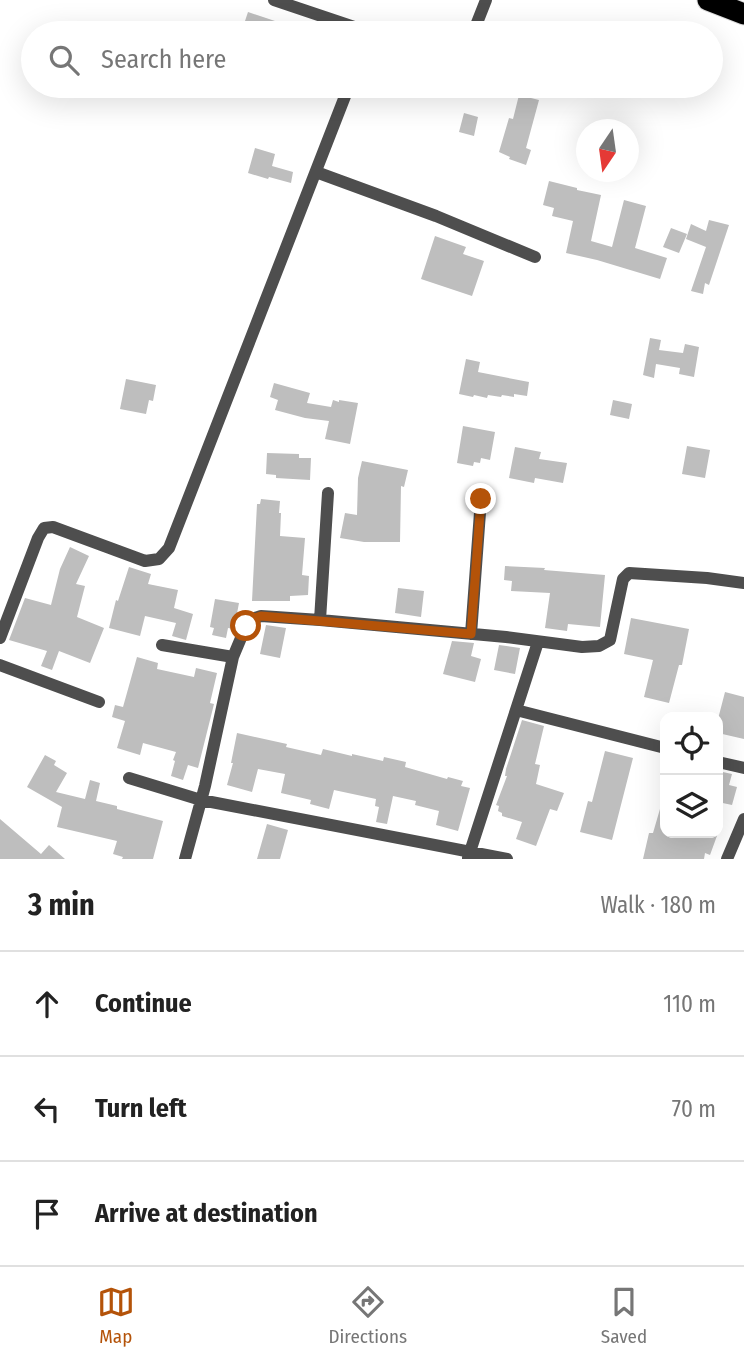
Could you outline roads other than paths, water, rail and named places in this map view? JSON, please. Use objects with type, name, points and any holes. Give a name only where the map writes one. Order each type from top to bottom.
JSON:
[{"type":"highway","points":[[708,0],[744,14]]},
{"type":"street","points":[[274,0],[336,21]]},
{"type":"street","points":[[477,21],[486,0]]},
{"type":"street","points":[[0,638],[44,528],[53,527],[145,561],[159,559],[169,548],[344,98]]},
{"type":"street","points":[[316,172],[436,216],[535,257]]},
{"type":"street","points":[[320,620],[328,493]]},
{"type":"street","points":[[471,634],[481,499]]},
{"type":"street","points":[[185,859],[233,657],[246,626],[252,619],[261,616],[320,620],[582,647],[599,646],[610,640],[623,579],[629,573],[744,583]]},
{"type":"street","points":[[468,855],[538,642]]},
{"type":"street","points":[[162,645],[233,657]]},
{"type":"street","points":[[0,665],[99,702]]},
{"type":"street","points":[[516,710],[660,747]]},
{"type":"street","points":[[723,763],[744,768]]},
{"type":"street","points":[[129,778],[201,800],[468,855],[507,859]]},
{"type":"street","points":[[727,859],[744,819]]}]
